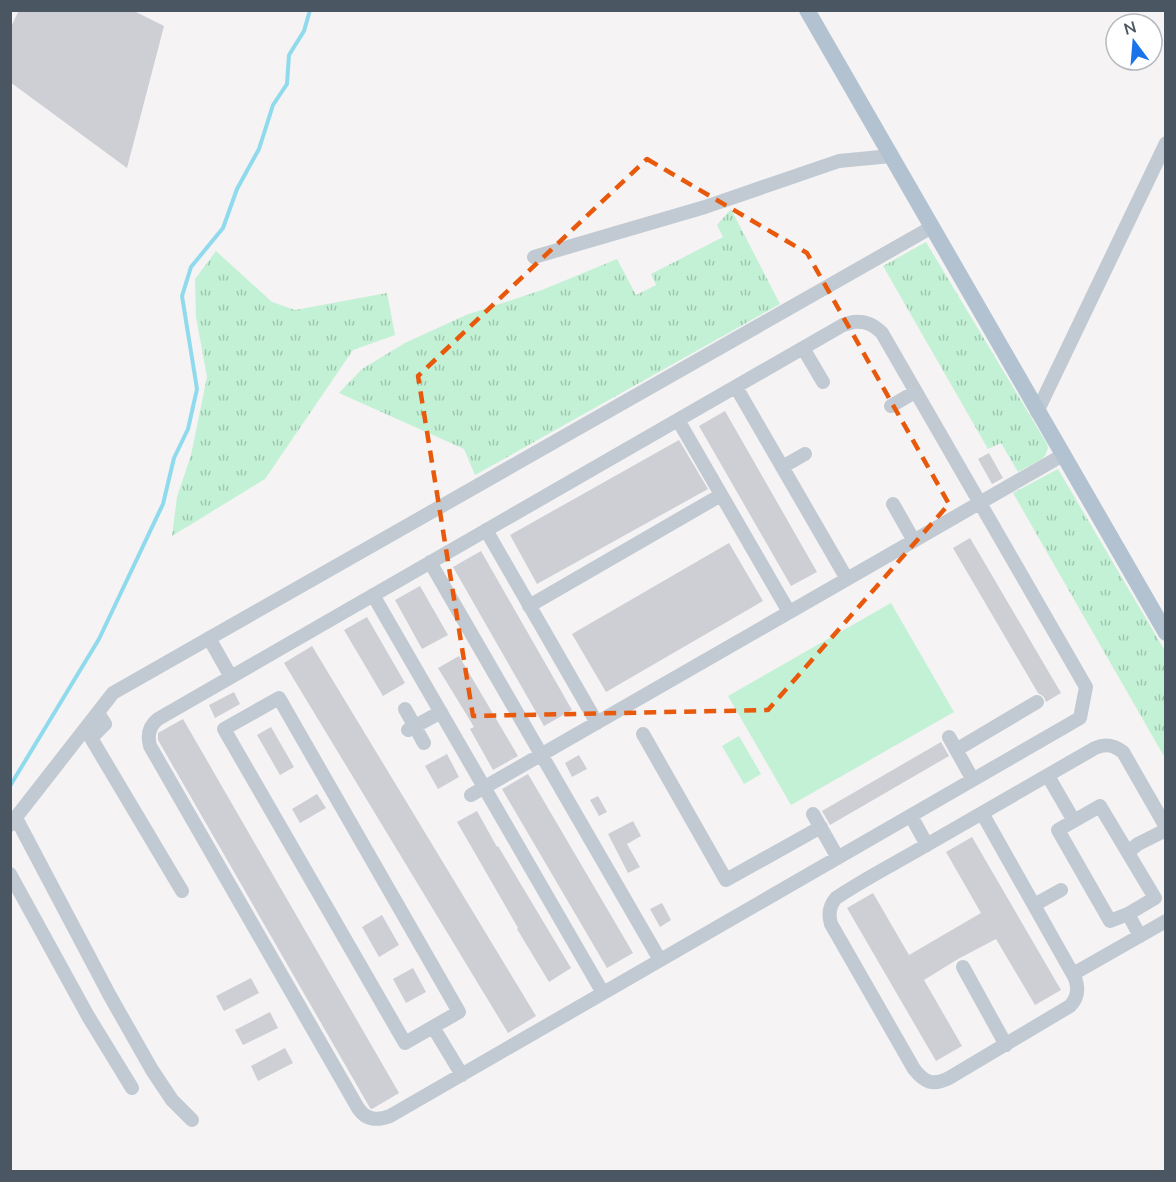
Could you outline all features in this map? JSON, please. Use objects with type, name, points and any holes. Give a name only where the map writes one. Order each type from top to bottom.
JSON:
[{"type":"main road","points":[[807,10],[1166,633]]},
{"type":"lane","points":[[1037,412],[1166,142]]},
{"type":"lane","points":[[534,257],[705,207],[839,161],[891,156]]},
{"type":"lane","points":[[192,1120],[172,1100],[152,1070],[13,821],[113,693],[932,227]]},
{"type":"lane","points":[[858,321],[869,322],[882,333],[1086,687],[1080,718],[390,1116],[372,1119],[364,1115],[346,1088],[149,743],[150,728],[158,719],[803,348],[848,323],[858,321]]},
{"type":"lane","points":[[803,348],[822,382]]},
{"type":"lane","points":[[736,387],[847,579]]},
{"type":"lane","points":[[891,406],[915,392]]},
{"type":"lane","points":[[678,420],[789,612]]},
{"type":"lane","points":[[782,467],[805,454]]},
{"type":"lane","points":[[471,795],[1063,455]]},
{"type":"lane","points":[[529,606],[721,495]]},
{"type":"lane","points":[[893,504],[914,540]]},
{"type":"lane","points":[[486,530],[597,723]]},
{"type":"lane","points":[[430,562],[660,960]]},
{"type":"lane","points":[[373,595],[603,993]]},
{"type":"lane","points":[[209,638],[231,677]]},
{"type":"lane","points":[[279,698],[459,1012],[434,1027],[405,1044],[224,729],[279,698]]},
{"type":"lane","points":[[973,780],[953,743],[1037,702]]},
{"type":"lane","points":[[405,709],[411,729],[424,743]]},
{"type":"lane","points":[[411,729],[441,712]]},
{"type":"lane","points":[[98,713],[105,724],[91,738],[182,891]]},
{"type":"lane","points":[[643,734],[726,880],[821,827]]},
{"type":"lane","points":[[982,813],[1073,974],[1078,986],[1077,995],[1070,1006],[1006,1045],[944,1080],[930,1082],[920,1078],[914,1069],[831,924],[830,908],[836,898],[982,813],[1099,747],[1107,745],[1116,747],[1126,756],[1166,829],[1128,852]]},
{"type":"lane","points":[[1048,776],[1074,821]]},
{"type":"lane","points":[[1100,806],[1155,898],[1128,914],[1110,921],[1058,830],[1074,821],[1100,806]]},
{"type":"lane","points":[[813,814],[838,858]]},
{"type":"lane","points":[[911,816],[927,845]]},
{"type":"lane","points":[[10,874],[88,1016],[132,1088]]},
{"type":"lane","points":[[1034,905],[1061,890]]},
{"type":"lane","points":[[1128,914],[1140,936]]},
{"type":"lane","points":[[1073,974],[1166,921]]},
{"type":"lane","points":[[963,967],[1006,1045]]},
{"type":"lane","points":[[434,1027],[462,1075]]},
{"type":"highlighted area","points":[[647,159],[807,253],[949,504],[768,710],[473,716],[418,376]]},
{"type":"green space","points":[[731,209],[780,304],[475,475],[464,449],[339,393],[362,369],[405,343],[466,315],[542,290],[617,259],[636,295],[656,285],[651,274],[723,237],[717,225]]},
{"type":"green space","points":[[926,242],[1047,444],[1045,456],[1018,472],[1001,443],[988,449],[883,266]]},
{"type":"green space","points":[[216,251],[272,302],[295,310],[387,293],[395,335],[353,350],[265,479],[172,536],[177,497],[191,455],[207,377],[196,317],[195,279]]},
{"type":"green space","points":[[1058,469],[1165,651],[1165,758],[1013,493]]},
{"type":"green space","points":[[891,603],[954,712],[791,805],[728,696]]},
{"type":"green space","points":[[739,736],[761,774],[744,784],[722,746]]},
{"type":"building","points":[[19,10],[132,10],[164,26],[127,168],[10,82],[10,29]]},
{"type":"building","points":[[725,411],[817,572],[791,586],[699,426]]},
{"type":"building","points":[[679,440],[708,489],[537,584],[510,535]]},
{"type":"building","points":[[989,453],[1003,478],[992,484],[978,459]]},
{"type":"building","points":[[970,538],[1061,693],[1046,702],[1044,697],[1038,693],[953,548]]},
{"type":"building","points":[[729,543],[763,601],[606,692],[572,634]]},
{"type":"building","points":[[481,551],[572,710],[544,726],[453,567]]},
{"type":"building","points":[[420,586],[448,635],[422,649],[395,600]]},
{"type":"building","points":[[367,617],[405,683],[383,696],[344,630]]},
{"type":"building","points":[[312,646],[536,1016],[508,1033],[284,663]]},
{"type":"building","points":[[459,656],[518,756],[493,770],[470,729],[474,727],[438,668]]},
{"type":"building","points":[[234,692],[240,704],[215,718],[209,705]]},
{"type":"building","points":[[183,719],[399,1093],[372,1109],[158,740],[158,733]]},
{"type":"building","points":[[271,727],[294,767],[280,775],[257,735]]},
{"type":"building","points":[[941,742],[949,756],[830,825],[822,811]]},
{"type":"building","points":[[447,754],[459,777],[438,789],[425,766]]},
{"type":"building","points":[[579,755],[587,769],[572,777],[565,763]]},
{"type":"building","points":[[528,774],[633,953],[607,968],[502,789]]},
{"type":"building","points":[[317,794],[326,808],[300,823],[292,809]]},
{"type":"building","points":[[598,796],[607,812],[599,816],[590,800]]},
{"type":"building","points":[[477,811],[571,968],[549,982],[457,822]]},
{"type":"building","points":[[633,821],[641,836],[627,844],[640,867],[628,873],[608,834]]},
{"type":"building","points":[[972,837],[1061,990],[1035,1005],[996,939],[958,959],[924,980],[962,1046],[936,1061],[847,908],[873,893],[909,955],[981,913],[946,852]]},
{"type":"building","points":[[662,903],[671,920],[660,927],[650,909]]},
{"type":"building","points":[[382,915],[399,945],[379,957],[362,927]]},
{"type":"building","points":[[413,968],[426,992],[406,1003],[393,979]]},
{"type":"building","points":[[251,978],[259,993],[224,1011],[216,996]]},
{"type":"building","points":[[270,1012],[278,1028],[243,1045],[235,1030]]},
{"type":"building","points":[[285,1048],[293,1063],[258,1081],[251,1066]]},
{"type":"waterway","points":[[10,786],[99,639],[163,504],[174,458],[188,429],[197,389],[182,296],[191,267],[223,228],[237,189],[259,149],[273,105],[287,84],[289,55],[304,31],[310,10]]}]
